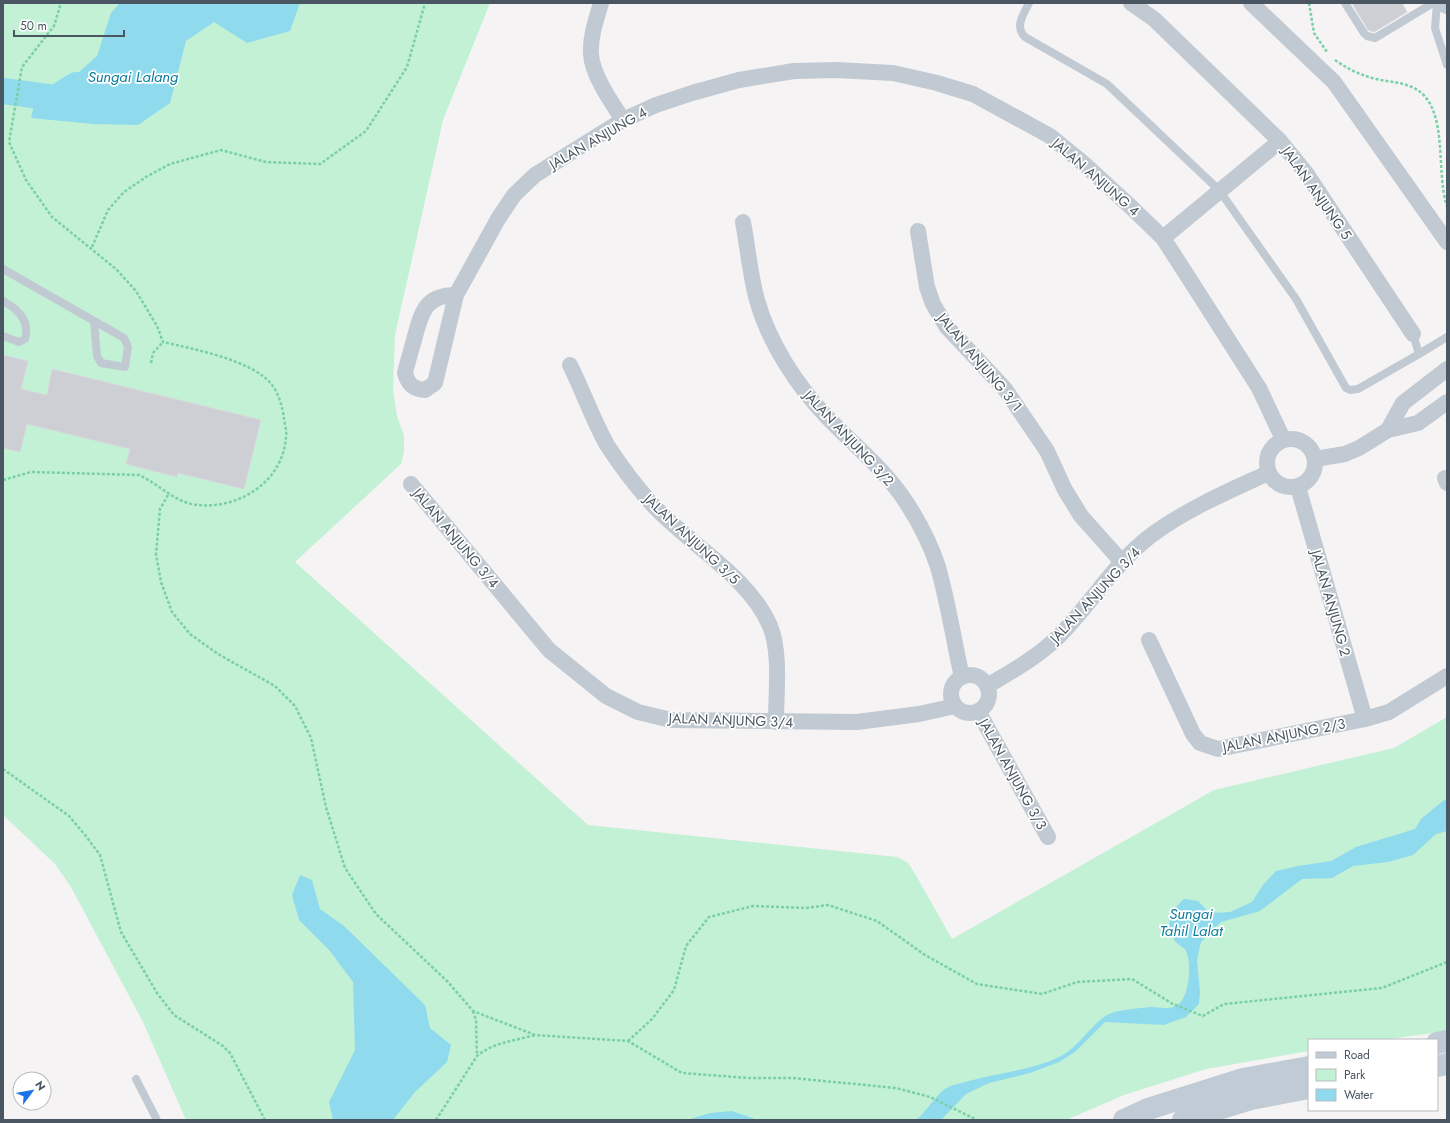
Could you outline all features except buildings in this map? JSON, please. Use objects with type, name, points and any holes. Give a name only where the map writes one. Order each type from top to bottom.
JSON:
[{"type":"street","points":[[601,3],[592,33],[591,55],[605,92],[623,120]]},
{"type":"street","name":"JALAN ANJUNG 5","points":[[1131,3],[1154,19],[1280,141],[1306,173],[1414,334]]},
{"type":"street","points":[[1251,3],[1334,82],[1447,242]]},
{"type":"street","points":[[1441,3],[1447,6]]},
{"type":"street","name":"JALAN ANJUNG 4","points":[[456,295],[446,295],[435,299],[427,305],[421,314],[405,372],[407,380],[412,387],[425,390],[435,383],[456,295],[498,219],[514,195],[535,175],[623,120],[656,105],[692,93],[740,80],[794,71],[836,70],[893,73],[938,83],[973,94],[1050,136],[1083,163],[1163,238],[1240,356],[1259,388],[1284,440]]},
{"type":"street","points":[[1163,238],[1280,141]]},
{"type":"street","name":"JALAN ANJUNG 3/2","points":[[744,222],[757,299],[768,330],[786,364],[808,396],[829,419],[880,468],[907,504],[926,536],[938,568],[962,677]]},
{"type":"street","name":"JALAN ANJUNG 3/1","points":[[918,231],[927,287],[933,304],[946,326],[1005,389],[1047,450],[1065,490],[1081,516],[1122,562]]},
{"type":"street","name":"JALAN ANJUNG 3/5","points":[[570,365],[607,444],[630,478],[652,504],[681,532],[741,584],[758,604],[770,627],[776,649],[776,722]]},
{"type":"street","points":[[1388,430],[1403,403],[1447,369]]},
{"type":"street","points":[[1315,459],[1345,454],[1359,448],[1388,430],[1418,423],[1447,402]]},
{"type":"street","points":[[1294,438],[1304,442],[1311,450],[1315,459],[1315,468],[1311,476],[1306,483],[1298,487],[1289,488],[1280,485],[1273,480],[1268,473],[1266,463],[1268,453],[1274,445],[1284,440],[1294,438]]},
{"type":"street","name":"JALAN ANJUNG 3/4","points":[[987,686],[1037,655],[1059,636],[1122,562],[1153,534],[1199,505],[1268,473]]},
{"type":"street","name":"JALAN ANJUNG 3/4","points":[[411,484],[549,650],[606,696],[638,712],[671,720],[857,722],[919,714],[955,706]]},
{"type":"street","name":"JALAN ANJUNG 2","points":[[1298,487],[1364,719]]},
{"type":"street","name":"JALAN ANJUNG 2/3","points":[[1149,640],[1193,734],[1200,743],[1208,747],[1218,749],[1364,719],[1389,712],[1447,676]]},
{"type":"street","points":[[976,676],[987,686],[987,703],[978,711],[966,713],[955,706],[951,693],[956,681],[962,677],[976,676]]},
{"type":"street","name":"JALAN ANJUNG 3/3","points":[[978,711],[1048,837]]},
{"type":"street","points":[[1124,1120],[1148,1109],[1243,1079],[1308,1067]]},
{"type":"street","points":[[1183,1120],[1251,1099],[1308,1088]]},
{"type":"lane","points":[[1029,3],[1019,27],[1025,37],[1107,84],[1220,190],[1296,299],[1346,388],[1354,390],[1358,389],[1447,336]]},
{"type":"lane","points":[[1345,3],[1367,36],[1375,38],[1434,3]]},
{"type":"lane","points":[[1437,3],[1435,28],[1447,65]]},
{"type":"lane","points":[[3,269],[124,338],[128,347],[125,367],[101,363],[97,356],[94,322]]},
{"type":"lane","points":[[3,301],[14,308],[25,320],[27,332],[26,339],[19,342],[3,336]]},
{"type":"lane","points":[[1414,334],[1419,354]]},
{"type":"lane","points":[[136,1079],[157,1120]]},
{"type":"path","points":[[61,3],[54,26],[22,68],[9,142],[26,180],[52,217],[92,247],[116,269],[136,291],[157,326],[164,342]]},
{"type":"path","points":[[92,247],[108,210],[124,192],[146,177],[170,164],[221,150],[266,162],[320,164],[366,131],[407,67],[425,3]]},
{"type":"path","points":[[1309,3],[1314,33],[1328,54]]},
{"type":"path","points":[[1332,58],[1346,68],[1360,74],[1414,88],[1429,99],[1438,117],[1443,183],[1447,206]]},
{"type":"path","points":[[151,363],[153,353],[164,342]]},
{"type":"path","points":[[3,480],[31,472],[139,475],[155,482],[168,495],[196,505],[220,505],[240,499],[264,485],[279,465],[286,437],[283,408],[272,385],[256,372],[236,362],[204,351],[164,342]]},
{"type":"path","points":[[168,495],[160,509],[156,554],[161,582],[172,612],[190,634],[218,654],[275,686],[295,706],[311,738],[326,808],[345,868],[376,914],[448,982],[473,1011],[476,1020],[477,1056]]},
{"type":"path","points":[[3,769],[69,816],[100,854],[121,932],[157,993],[174,1015],[223,1046],[230,1053],[258,1104],[265,1120]]},
{"type":"path","points":[[628,1041],[652,1020],[674,990],[686,946],[710,917],[753,906],[806,908],[828,905],[877,920],[925,955],[977,984],[1042,994],[1077,982],[1132,979],[1173,1004],[1203,1016],[1224,1004],[1382,988],[1447,962]]},
{"type":"path","points":[[473,1011],[535,1035],[628,1041],[682,1073],[749,1078],[793,1078],[896,1088],[930,1097],[977,1120]]},
{"type":"path","points":[[436,1120],[477,1056],[485,1049],[498,1043],[512,1042],[535,1035]]},
{"type":"green space","points":[[3,3],[490,3],[443,120],[395,335],[393,390],[397,416],[404,436],[404,451],[401,464],[295,562],[588,825],[897,857],[908,863],[952,939],[1214,790],[1394,748],[1447,717],[1447,1031],[1388,1039],[1308,1039],[1308,1051],[1206,1069],[1124,1095],[1066,1120],[186,1120],[143,1022],[71,887],[55,864],[3,815]]},
{"type":"water","name":"Sungai Lalang","points":[[120,3],[300,3],[290,31],[247,43],[214,22],[186,41],[170,103],[138,125],[93,124],[31,118],[35,100],[63,86],[97,56],[111,13]]},
{"type":"water","name":"Sungai Tahil Lalat","points":[[1444,800],[1447,800],[1447,831],[1436,834],[1413,855],[1388,862],[1353,866],[1332,878],[1302,879],[1260,911],[1221,922],[1201,942],[1197,960],[1200,992],[1199,1004],[1186,1017],[1164,1025],[1105,1022],[1075,1052],[1059,1062],[1030,1073],[989,1083],[966,1094],[941,1120],[916,1120],[941,1092],[949,1086],[1048,1062],[1074,1047],[1097,1023],[1109,1014],[1123,1010],[1151,1007],[1170,1008],[1180,1003],[1186,993],[1189,978],[1189,963],[1186,951],[1171,935],[1169,924],[1170,918],[1176,908],[1184,899],[1198,901],[1210,913],[1230,912],[1252,902],[1263,885],[1276,871],[1331,861],[1356,847],[1415,829],[1421,819]]},
{"type":"water","points":[[300,875],[312,880],[320,909],[344,926],[425,1005],[430,1028],[451,1045],[447,1062],[415,1092],[393,1120],[333,1120],[329,1102],[355,1050],[353,982],[330,951],[299,920],[292,895]]},
{"type":"water","points":[[732,1111],[758,1120],[687,1120],[710,1113]]},
{"type":"waterway","points":[[3,91],[55,98],[76,85]]}]
